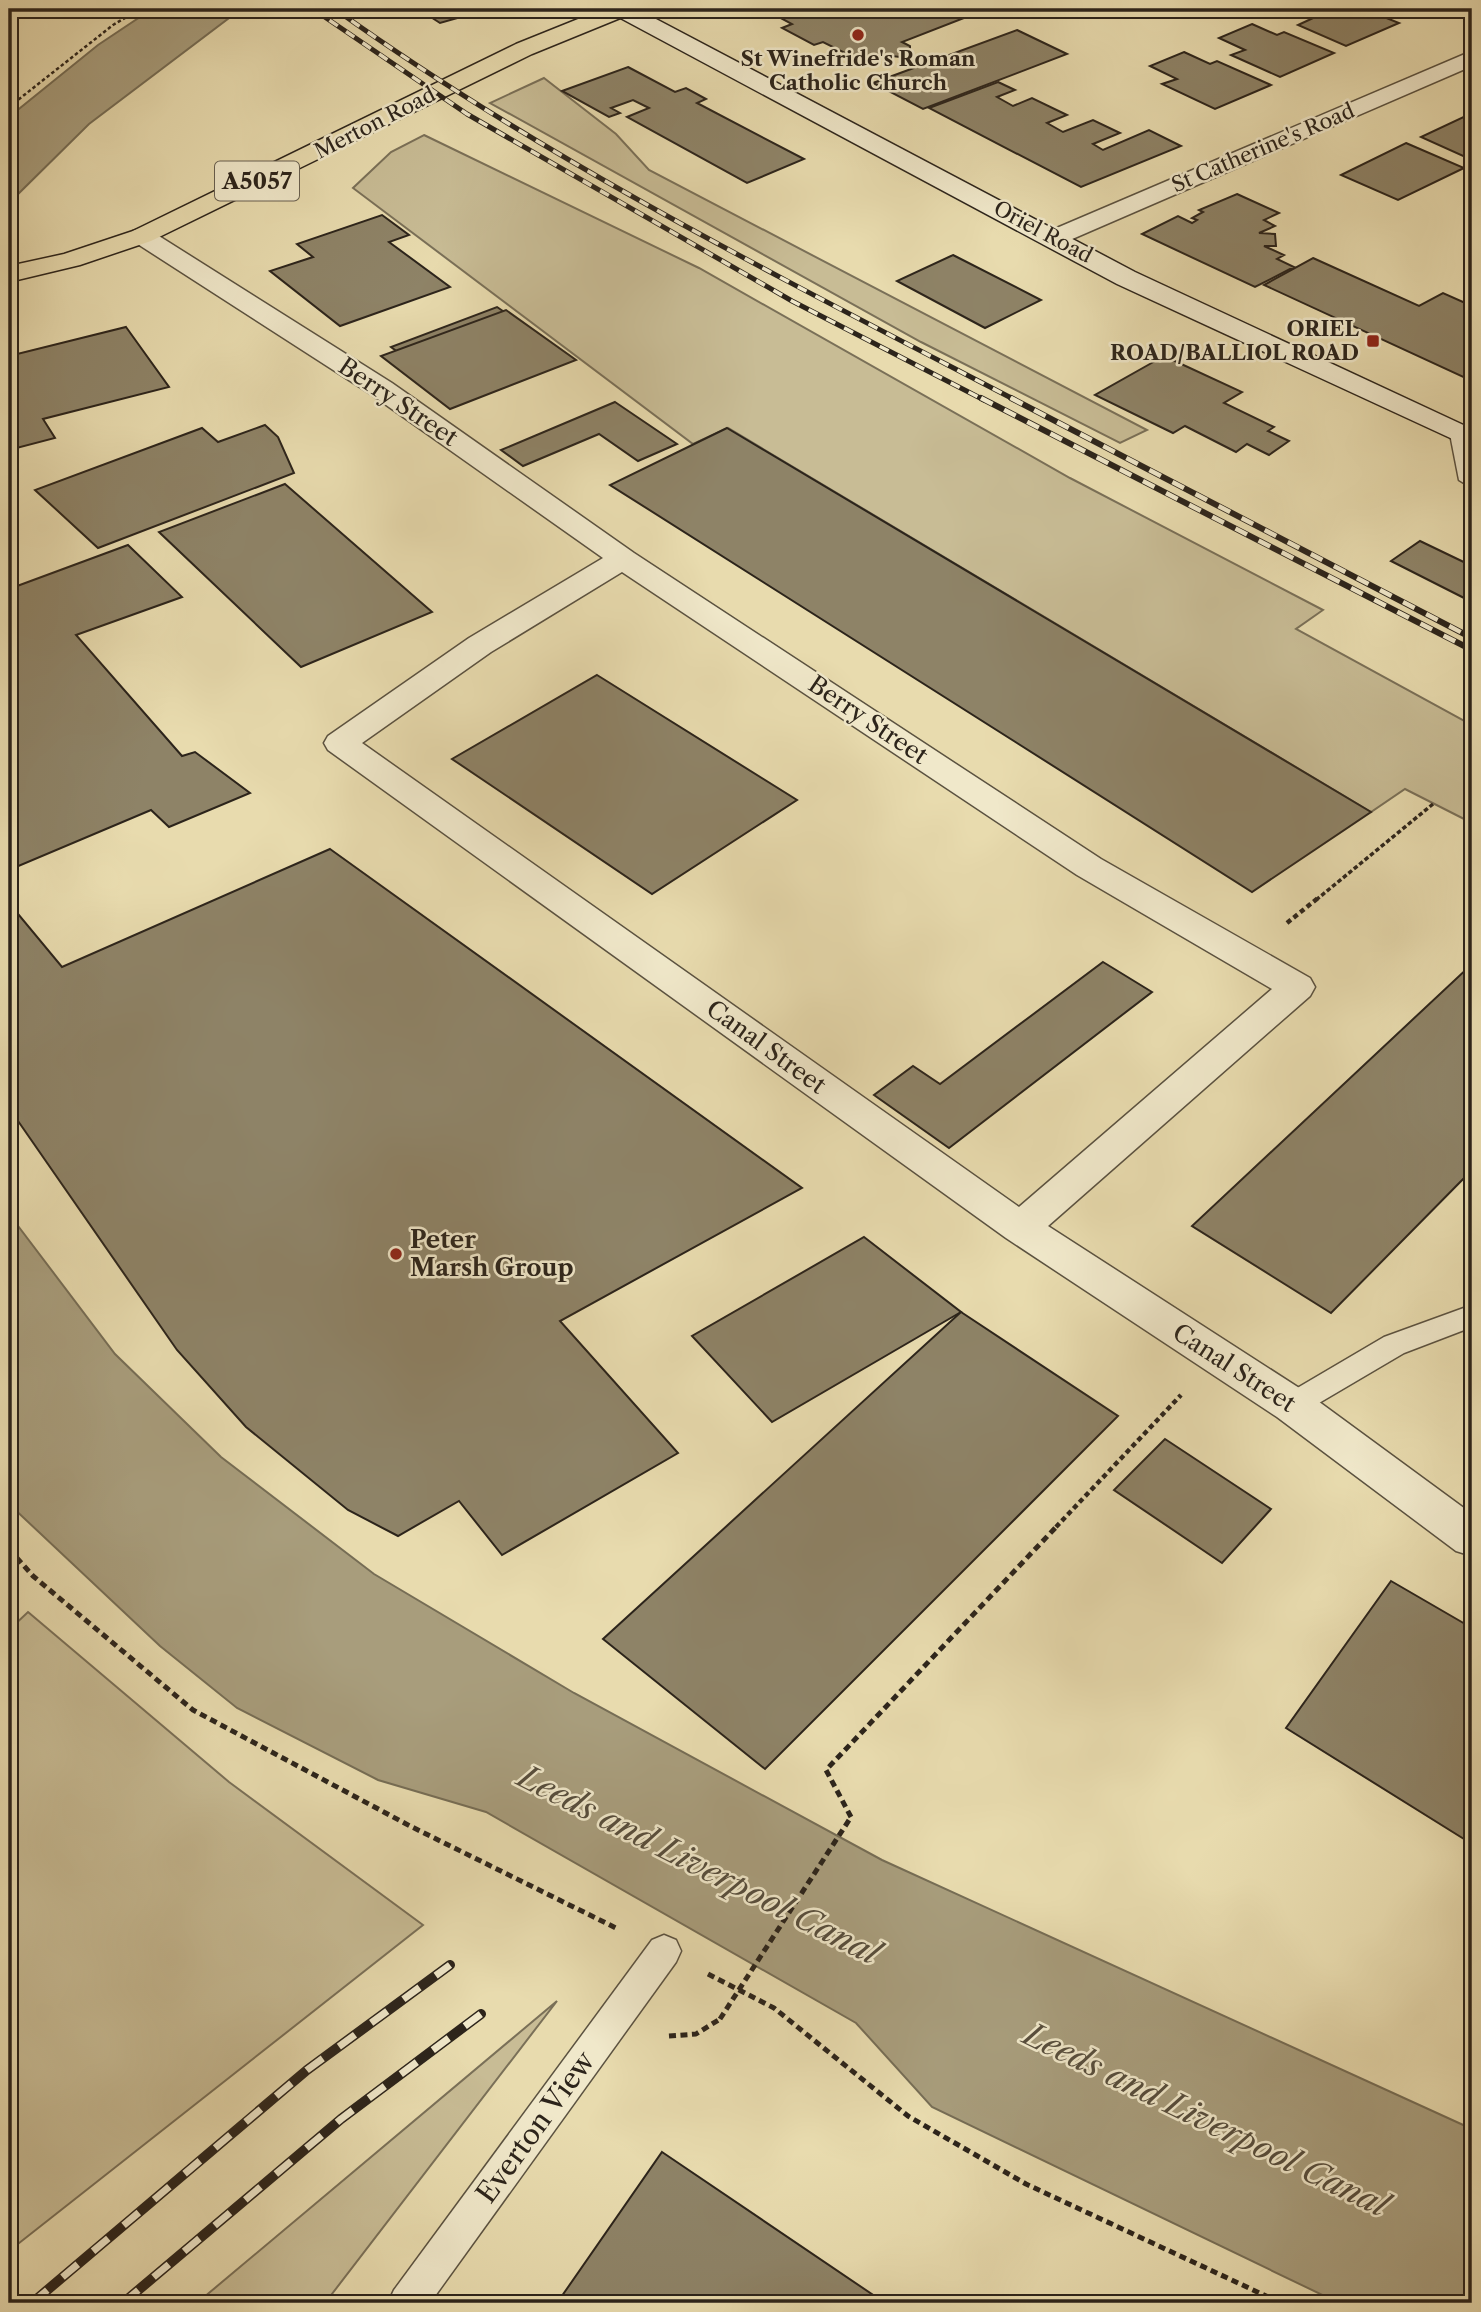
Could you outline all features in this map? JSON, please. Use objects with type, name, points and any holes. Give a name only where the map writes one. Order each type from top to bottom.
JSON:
[{"type":"main road","name":"Merton Road","points":[[9,274],[71,260],[142,236],[524,48],[621,9]]},
{"type":"street","name":"Oriel Road","points":[[621,9],[1210,318],[1466,437]]},
{"type":"street","name":"St Catherine's Road","points":[[1054,238],[1472,58]]},
{"type":"street","name":"Berry Street","points":[[142,236],[382,389],[623,559],[1089,867],[1297,987],[1020,1228]]},
{"type":"street","name":"Canal Street","points":[[623,559],[480,645],[340,743],[1020,1228],[1292,1405],[1472,1538]]},
{"type":"lane","points":[[1466,437],[1469,480],[1472,482]]},
{"type":"lane","points":[[1292,1405],[1394,1345],[1472,1316]]},
{"type":"lane","name":"Everton View","points":[[407,2303],[664,1951]]},
{"type":"path","points":[[9,107],[113,25],[140,9]]},
{"type":"path","points":[[1245,957],[1433,804]]},
{"type":"path","points":[[661,2037],[696,2034],[720,2019],[851,1817],[826,1770],[1219,1357]]},
{"type":"shaded area","points":[[544,78],[616,134],[649,170],[1147,430],[1120,443],[921,342],[490,103]]},
{"type":"shaded area","points":[[424,135],[699,268],[1070,478],[1323,610],[1296,629],[1472,725],[1472,823],[1405,789],[1371,812],[728,428],[693,444],[353,188],[391,152]]},
{"type":"shaded area","points":[[28,1612],[229,1782],[423,1925],[9,2251],[9,1630]]},
{"type":"shaded area","points":[[557,2001],[325,2303],[197,2303]]},
{"type":"water","points":[[152,9],[227,9],[229,18],[89,124],[9,203],[9,117],[98,45]]},
{"type":"water","name":"Leeds and Liverpool Canal","points":[[9,1214],[115,1354],[221,1457],[374,1574],[574,1693],[882,1860],[1472,2129],[1472,2303],[1339,2303],[932,2107],[856,2023],[486,1812],[378,1780],[237,1708],[160,1646],[9,1504]]},
{"type":"building","name":"St Winefride's Roman Catholic Church","points":[[794,9],[987,9],[902,42],[910,46],[910,50],[900,57],[875,54],[859,60],[823,42],[814,45],[782,28],[792,24],[775,15]]},
{"type":"building","points":[[1286,9],[1364,9],[1399,23],[1346,46],[1298,25],[1311,19]]},
{"type":"building","points":[[1390,9],[1434,9],[1412,18]]},
{"type":"building","points":[[420,10],[486,10],[440,23]]},
{"type":"building","points":[[1252,24],[1277,35],[1284,32],[1334,53],[1280,77],[1231,55],[1245,50],[1219,38]]},
{"type":"building","points":[[1017,30],[1067,54],[923,109],[873,83]]},
{"type":"building","points":[[1184,52],[1210,64],[1217,61],[1271,85],[1215,109],[1162,84],[1177,79],[1150,66]]},
{"type":"building","points":[[628,67],[675,92],[686,88],[706,99],[697,103],[804,159],[747,183],[627,117],[649,108],[633,100],[611,108],[620,113],[609,117],[562,91]]},
{"type":"building","points":[[998,82],[1015,90],[997,97],[1013,106],[1032,98],[1067,115],[1047,123],[1063,132],[1093,120],[1120,133],[1093,144],[1103,150],[1149,130],[1181,146],[1081,187],[929,108]]},
{"type":"building","points":[[1472,113],[1472,160],[1421,137]]},
{"type":"building","points":[[1406,143],[1464,168],[1398,200],[1341,175]]},
{"type":"building","points":[[1237,194],[1279,213],[1264,220],[1275,226],[1259,233],[1275,234],[1276,246],[1264,246],[1284,255],[1277,259],[1294,267],[1255,287],[1142,234],[1178,216],[1192,223],[1197,220],[1192,218],[1203,212],[1199,210]]},
{"type":"building","points":[[382,215],[409,235],[389,242],[450,287],[340,326],[270,271],[313,257],[297,244]]},
{"type":"building","points":[[953,255],[1041,300],[985,328],[897,281]]},
{"type":"building","points":[[1313,258],[1419,306],[1443,293],[1472,306],[1472,381],[1264,285]]},
{"type":"building","points":[[497,307],[569,356],[461,399],[391,347]]},
{"type":"building","points":[[506,310],[576,360],[450,409],[381,356]]},
{"type":"building","points":[[126,327],[169,387],[43,419],[55,438],[9,450],[9,356]]},
{"type":"building","points":[[1164,356],[1242,392],[1224,403],[1274,427],[1268,431],[1289,441],[1269,455],[1247,444],[1236,452],[1185,426],[1173,433],[1095,395]]},
{"type":"building","points":[[615,402],[677,444],[638,461],[599,434],[523,466],[501,450]]},
{"type":"building","points":[[265,425],[278,437],[294,473],[98,548],[35,490],[202,428],[218,442]]},
{"type":"building","points":[[727,428],[1371,812],[1252,892],[610,485]]},
{"type":"building","points":[[285,484],[432,612],[301,667],[159,532]]},
{"type":"building","points":[[1420,541],[1472,566],[1472,602],[1391,561]]},
{"type":"building","points":[[128,545],[182,597],[76,635],[182,756],[195,752],[250,793],[169,827],[151,810],[9,870],[9,589]]},
{"type":"building","points":[[597,675],[797,800],[652,894],[452,759]]},
{"type":"building","name":"Peter Marsh Group","points":[[330,849],[802,1188],[560,1321],[678,1453],[502,1555],[459,1501],[398,1536],[348,1510],[246,1427],[177,1350],[9,1108],[9,903],[62,967]]},
{"type":"building","points":[[1103,962],[1152,992],[949,1148],[874,1095],[913,1066],[940,1084]]},
{"type":"building","points":[[1472,964],[1472,1170],[1331,1313],[1192,1226]]},
{"type":"building","points":[[864,1237],[961,1312],[772,1422],[692,1336]]},
{"type":"building","points":[[961,1312],[1118,1416],[765,1769],[603,1639]]},
{"type":"building","points":[[1165,1439],[1271,1509],[1222,1563],[1114,1490]]},
{"type":"building","points":[[1391,1581],[1472,1628],[1472,1844],[1286,1728]]},
{"type":"building","points":[[662,2152],[885,2303],[557,2303]]},
{"type":"railway","points":[[313,9],[467,114],[792,301],[984,400]]},
{"type":"railway","points":[[335,9],[498,117],[582,168],[754,263],[1015,400]]},
{"type":"railway","points":[[981,398],[1472,650]]},
{"type":"railway","points":[[1011,398],[1472,638]]},
{"type":"railway","points":[[32,2303],[307,2070],[450,1965]]},
{"type":"railway","points":[[123,2303],[341,2119],[481,2014]]},
{"type":"place","name":"St Winefride's Roman Catholic Church","points":[[858,35]]},
{"type":"place","name":"ORIEL ROAD/BALLIOL ROAD","points":[[1373,341]]},
{"type":"place","name":"Peter Marsh Group","points":[[396,1254]]}]
